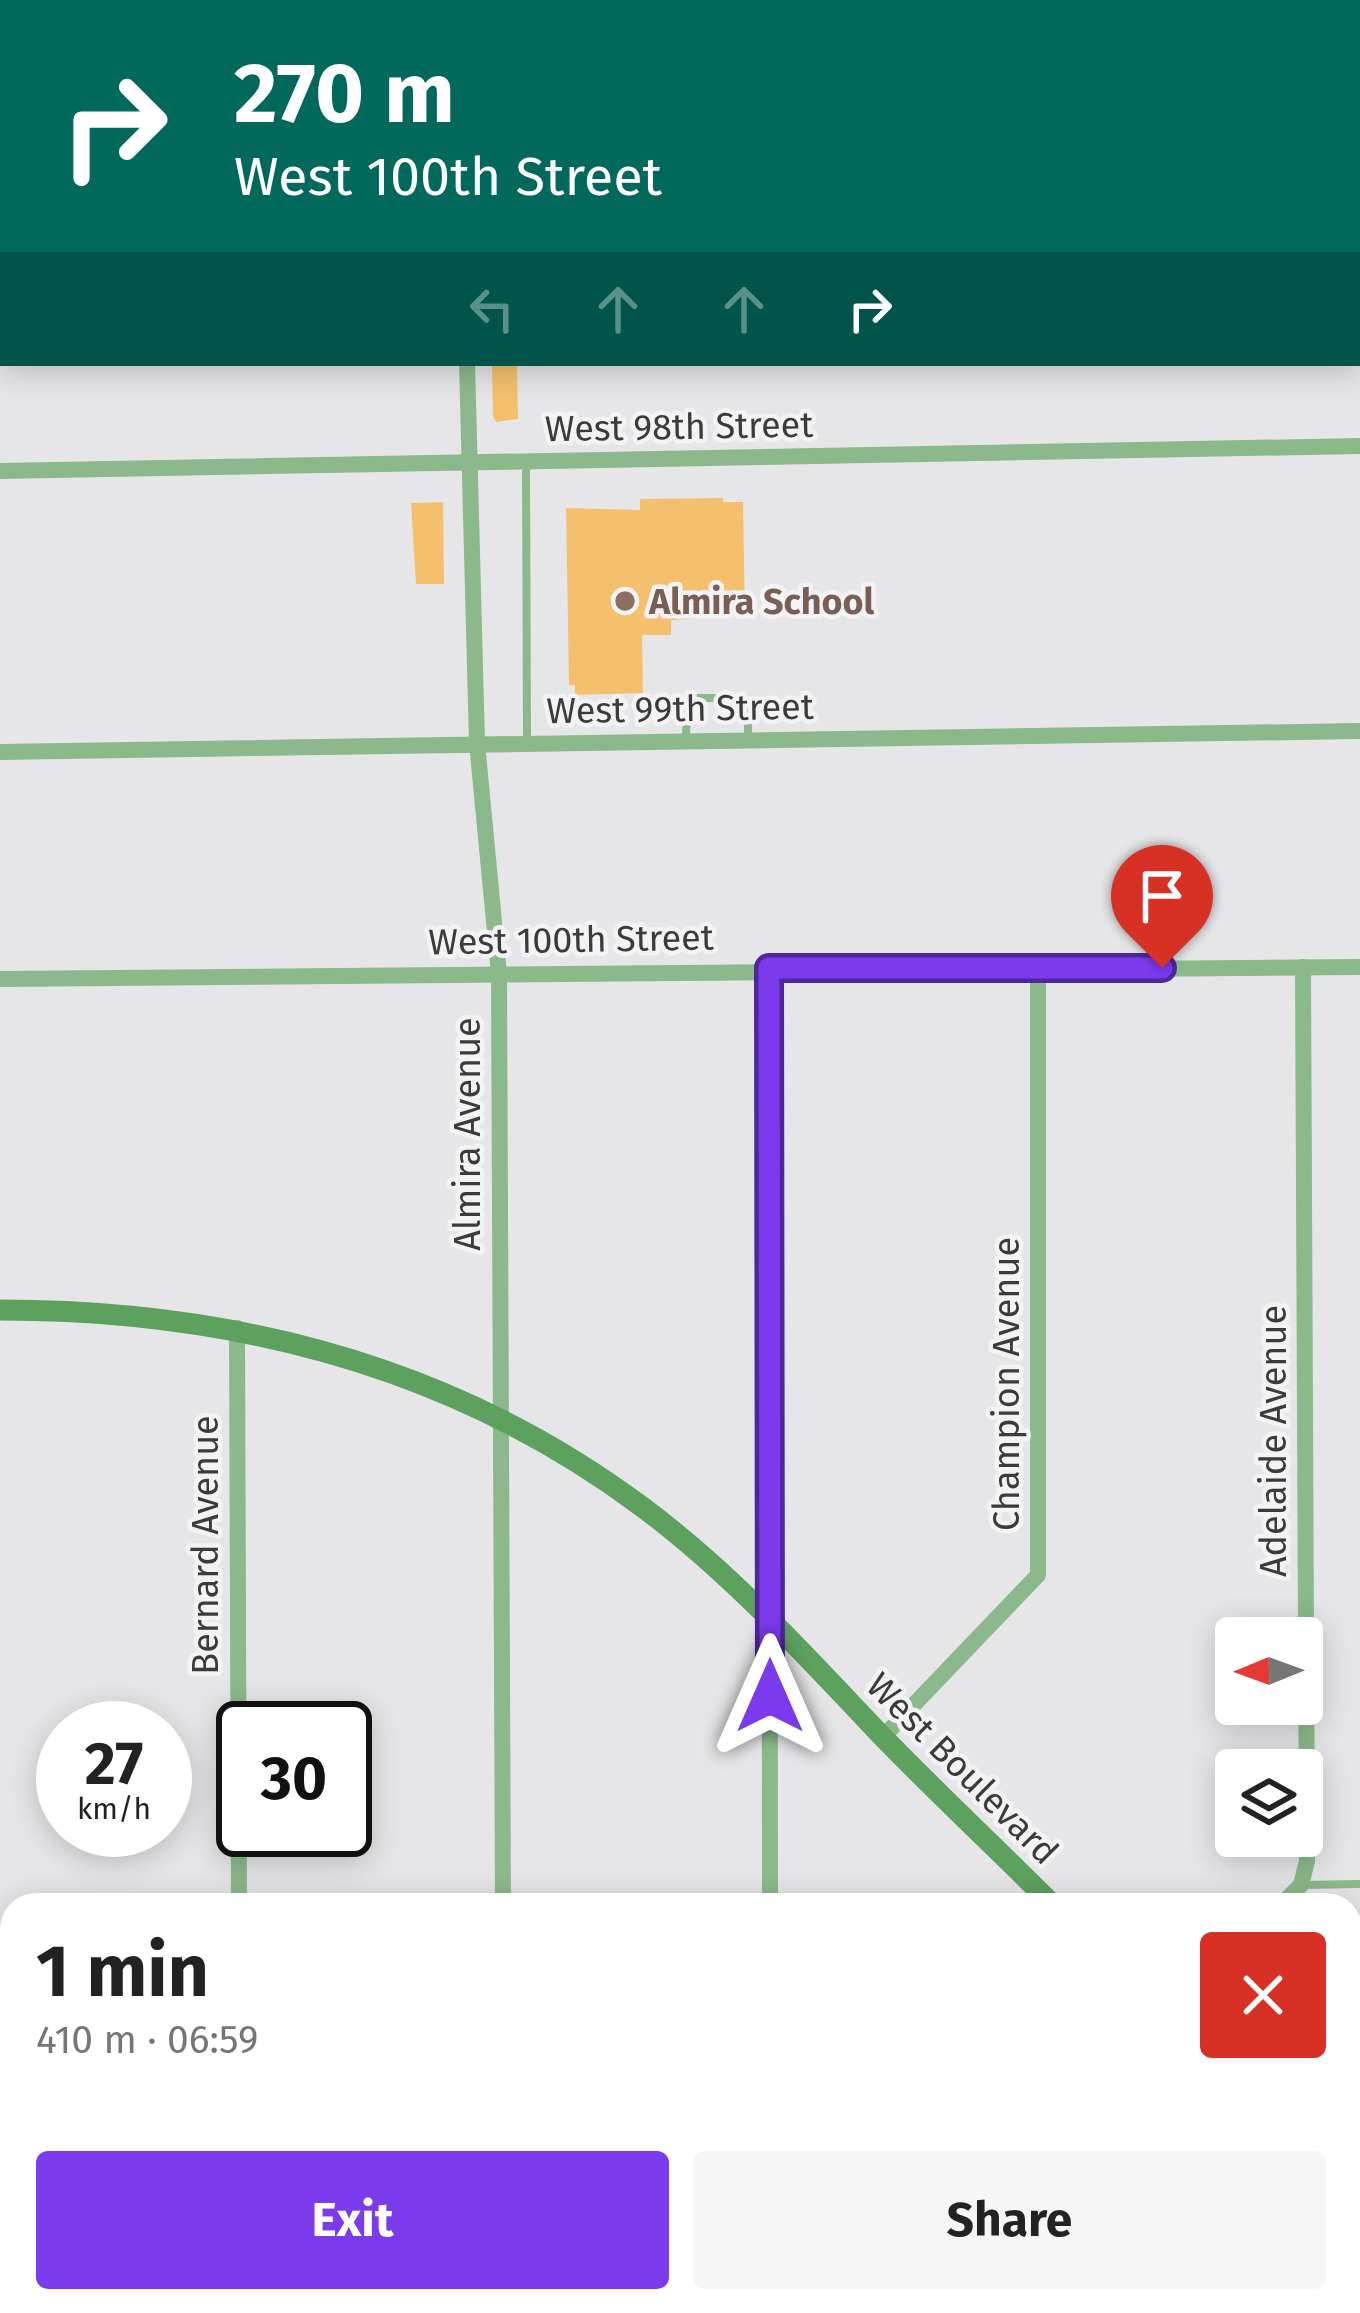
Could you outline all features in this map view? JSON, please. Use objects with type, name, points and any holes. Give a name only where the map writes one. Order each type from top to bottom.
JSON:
[{"type":"street","name":"Almira Avenue","points":[[467,366],[477,743],[499,974],[502,1893]]},
{"type":"street","name":"West 98th Street","points":[[0,471],[1360,446]]},
{"type":"street","name":"West 99th Street","points":[[0,752],[1360,731]]},
{"type":"street","name":"Adelaide Avenue","points":[[1301,1885],[1307,1861],[1303,967]]},
{"type":"street","name":"West 100th Street","points":[[0,979],[769,968],[1360,967]]},
{"type":"street","points":[[769,968],[770,1893]]},
{"type":"street","name":"Champion Avenue","points":[[883,1737],[1038,1575],[1038,968]]},
{"type":"street","name":"West Boulevard","points":[[0,1310],[152,1316],[237,1328],[401,1372],[502,1421],[642,1506],[770,1618],[1041,1893]]},
{"type":"street","name":"Bernard Avenue","points":[[237,1328],[239,1893]]},
{"type":"street","points":[[1293,1893],[1301,1885]]},
{"type":"lane","points":[[526,462],[526,743]]},
{"type":"lane","points":[[686,740],[687,703],[692,698],[742,698],[748,702],[748,740]]},
{"type":"lane","points":[[1301,1885],[1360,1884]]},
{"type":"building","points":[[492,366],[517,366],[518,419],[496,422]]},
{"type":"building","points":[[723,498],[723,502],[743,502],[745,615],[671,620],[671,635],[642,635],[643,693],[575,695],[575,685],[569,685],[566,508],[640,510],[640,499]]},
{"type":"building","points":[[443,502],[444,584],[416,584],[411,503]]},
{"type":"place","name":"Almira School","points":[[625,601]]},
{"type":"route","points":[[770,1696],[769,968],[1162,968]]}]
